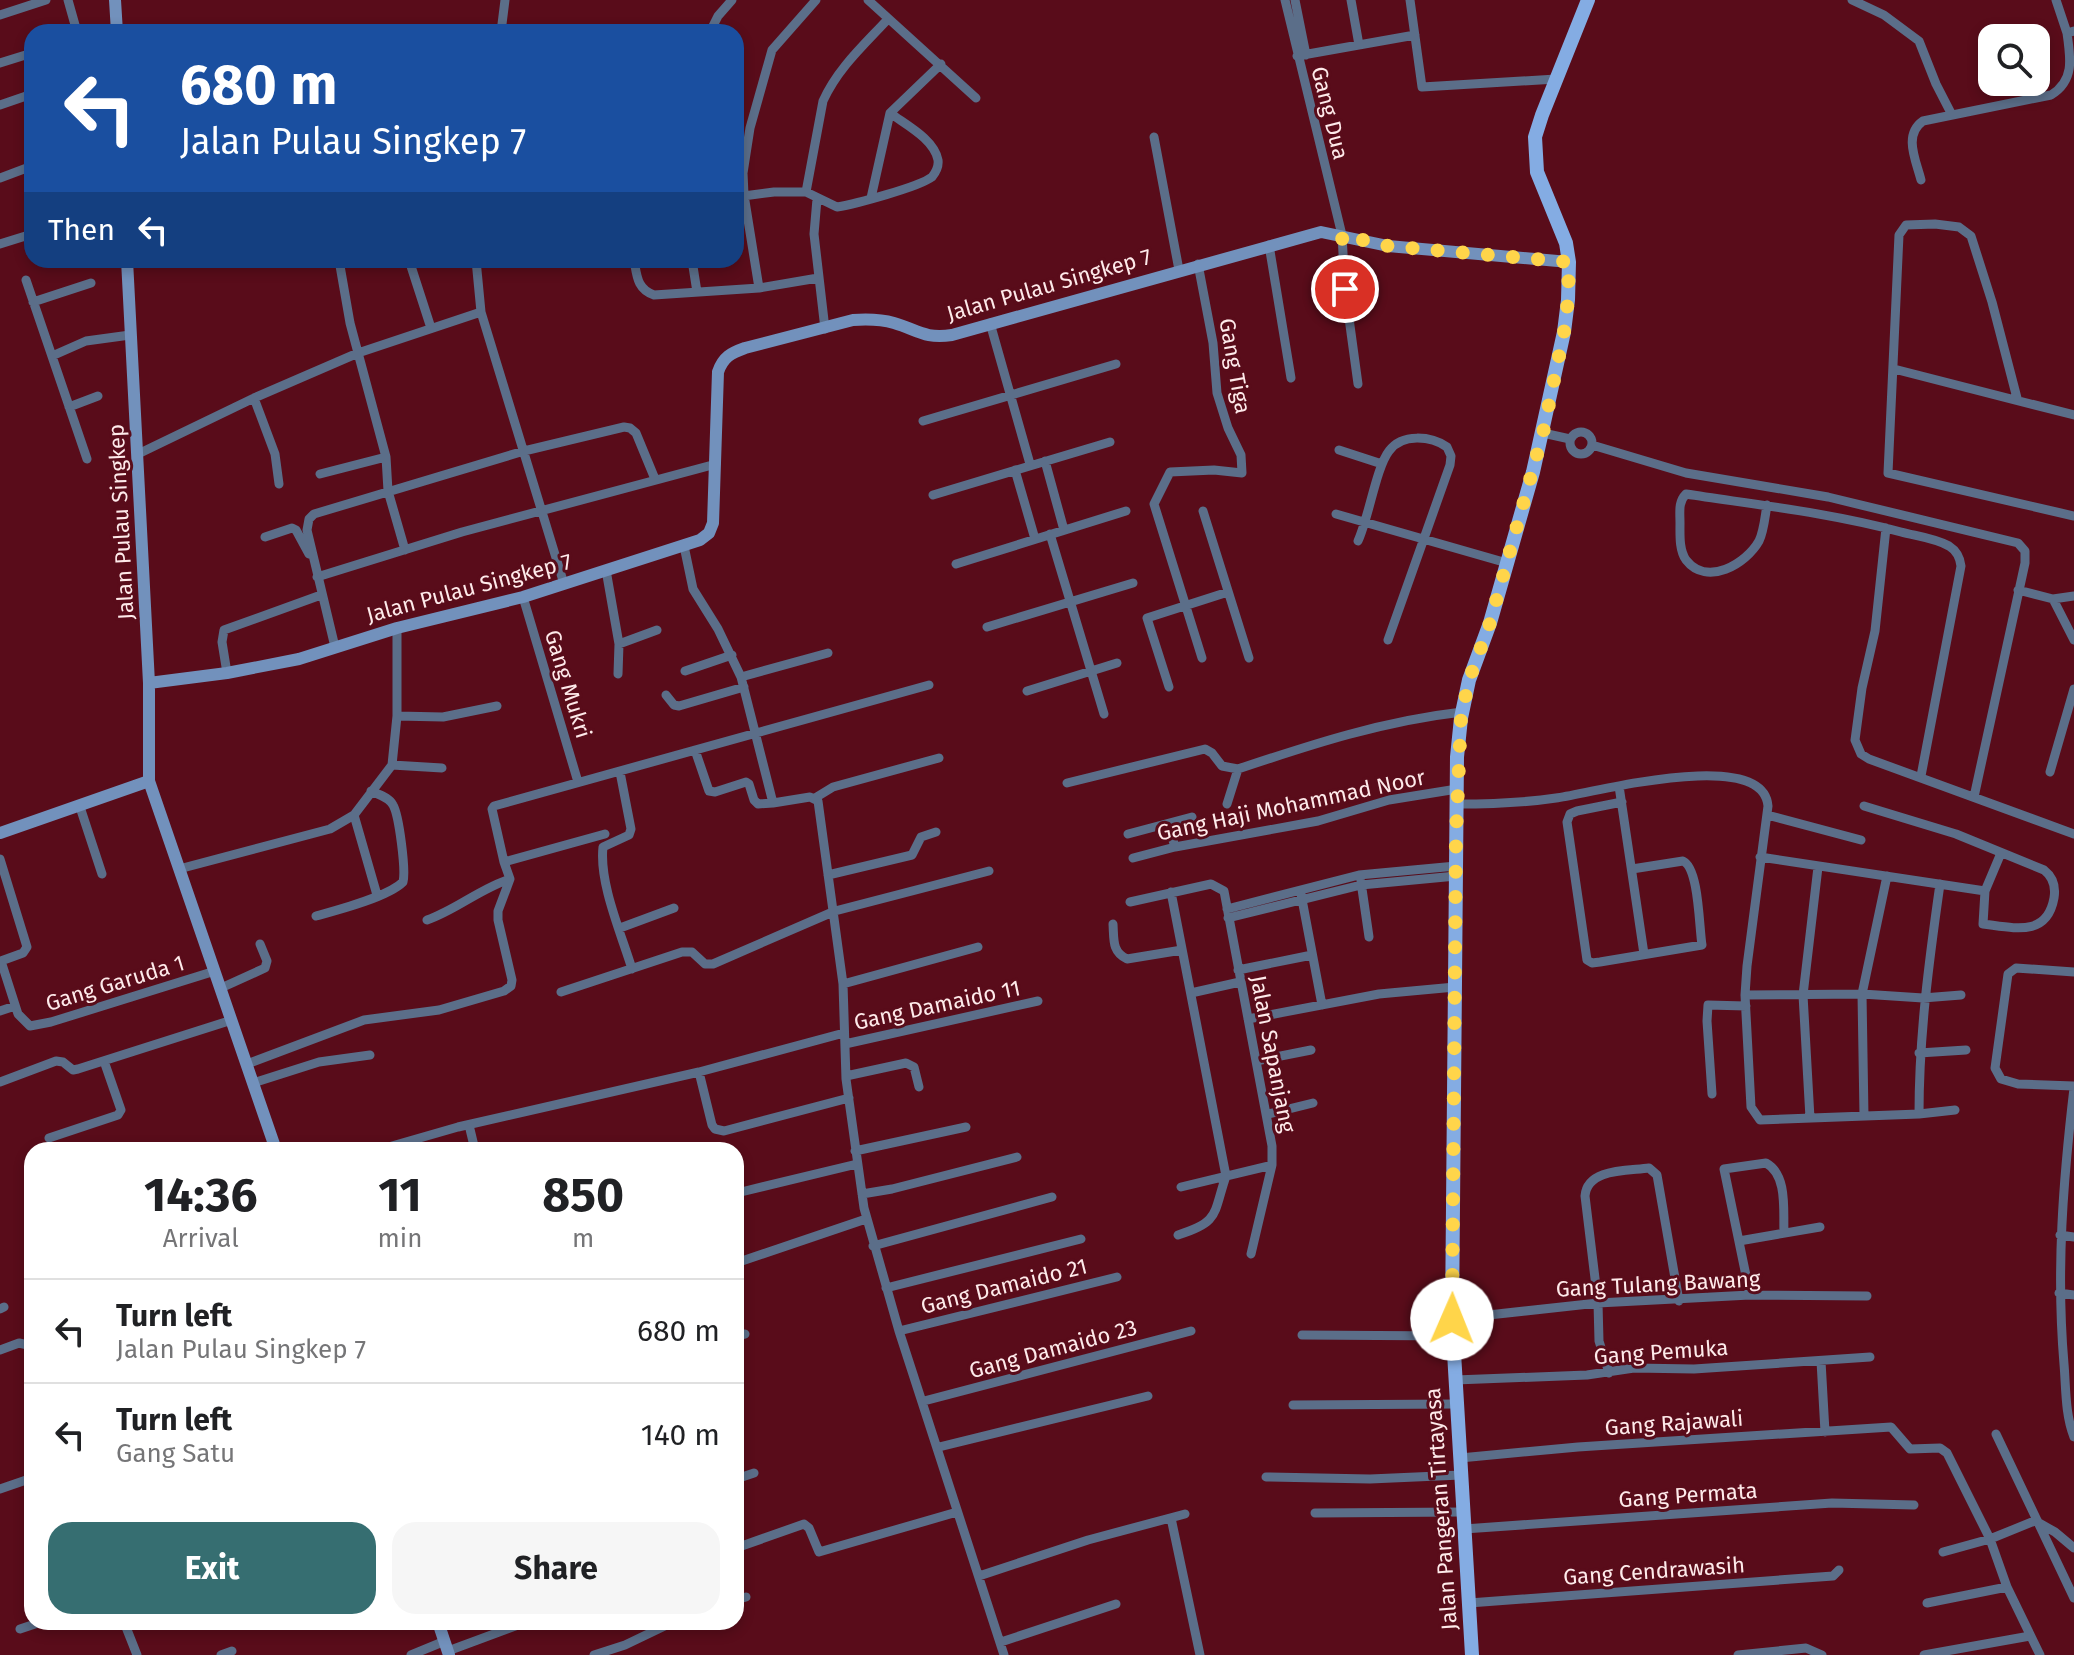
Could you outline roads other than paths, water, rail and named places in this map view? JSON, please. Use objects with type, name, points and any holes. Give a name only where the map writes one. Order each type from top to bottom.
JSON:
[{"type":"main road","name":"Jalan Pangeran Tirtayasa","points":[[1472,1655],[1452,1319],[1457,789],[1462,712],[1543,433],[1564,332],[1569,262],[1566,243],[1537,172],[1535,137],[1588,0]]},
{"type":"street","points":[[0,15],[46,0]]},
{"type":"street","points":[[68,0],[75,24]]},
{"type":"street","points":[[115,0],[116,24]]},
{"type":"street","points":[[502,24],[505,0]]},
{"type":"street","points":[[714,24],[732,0]]},
{"type":"street","points":[[744,167],[750,128],[772,50],[816,0]]},
{"type":"street","points":[[868,0],[976,98]]},
{"type":"street","name":"Gang Dua","points":[[1285,0],[1302,56],[1342,235],[1345,289],[1358,384]]},
{"type":"street","points":[[1295,0],[1302,56],[1415,35]]},
{"type":"street","points":[[1351,0],[1359,45]]},
{"type":"street","points":[[1410,0],[1422,87],[1556,79]]},
{"type":"street","points":[[1852,0],[1884,15],[1919,41],[1952,115]]},
{"type":"street","points":[[1921,180],[1911,136],[1914,128],[1923,121],[2051,95],[2068,82],[2072,71],[2071,32],[2056,0]]},
{"type":"street","points":[[806,192],[823,101],[842,67],[888,19]]},
{"type":"street","points":[[0,63],[24,56]]},
{"type":"street","points":[[871,198],[890,113],[941,64]]},
{"type":"street","points":[[0,105],[24,97]]},
{"type":"street","points":[[744,196],[806,192],[837,207],[930,178],[938,170],[938,161],[923,138],[890,113]]},
{"type":"street","points":[[1154,137],[1179,270]]},
{"type":"street","points":[[0,178],[24,169]]},
{"type":"street","points":[[817,199],[814,222],[825,329]]},
{"type":"street","points":[[744,215],[759,288]]},
{"type":"street","points":[[2017,398],[1971,236],[1959,227],[1906,225],[1901,229],[1888,473],[2074,516]]},
{"type":"street","name":"Jalan Pulau Singkep 7","points":[[149,683],[227,673],[299,659],[397,628],[523,597],[684,546],[709,533],[713,523],[718,372],[722,360],[745,348],[853,320],[869,319],[893,323],[927,337],[939,337],[1321,232],[1388,246],[1569,262]]},
{"type":"street","points":[[0,244],[24,236]]},
{"type":"street","points":[[1269,245],[1291,378]]},
{"type":"street","name":"Gang Tiga","points":[[1186,605],[1154,504],[1170,472],[1214,470],[1242,473],[1241,455],[1217,393],[1213,343],[1198,264]]},
{"type":"street","name":"Jalan Pulau Singkep","points":[[127,268],[149,683],[149,781],[273,1142]]},
{"type":"street","points":[[340,268],[350,323],[386,457],[388,491],[405,550]]},
{"type":"street","points":[[412,268],[431,328]]},
{"type":"street","points":[[477,268],[481,312],[564,584]]},
{"type":"street","points":[[635,268],[638,283],[644,291],[654,295],[759,288],[818,278]]},
{"type":"street","points":[[693,268],[697,292]]},
{"type":"street","points":[[26,280],[87,459]]},
{"type":"street","points":[[33,302],[91,283]]},
{"type":"street","points":[[138,454],[254,398],[358,353],[481,312]]},
{"type":"street","points":[[990,323],[1030,464]]},
{"type":"street","points":[[52,356],[86,341],[130,335]]},
{"type":"street","points":[[923,421],[1116,364]]},
{"type":"street","points":[[1894,369],[2074,415]]},
{"type":"street","points":[[69,407],[98,396]]},
{"type":"street","points":[[254,398],[275,454],[279,484]]},
{"type":"street","points":[[335,647],[307,530],[311,516],[524,451],[630,428],[636,433],[655,479]]},
{"type":"street","points":[[1583,432],[1590,437],[1592,445],[1586,452],[1578,453],[1571,448],[1570,439],[1575,433],[1583,432]]},
{"type":"street","points":[[1543,433],[1570,439]]},
{"type":"street","points":[[1358,541],[1367,521],[1382,464],[1390,449],[1404,441],[1421,437],[1447,447],[1451,456],[1450,465],[1388,640]]},
{"type":"street","points":[[933,495],[1110,442]]},
{"type":"street","points":[[1592,445],[1686,473],[1828,497],[2018,543],[2026,557],[1974,797]]},
{"type":"street","points":[[1339,450],[1382,464]]},
{"type":"street","points":[[320,474],[386,457]]},
{"type":"street","points":[[1045,461],[1064,530]]},
{"type":"street","points":[[317,577],[541,510],[716,464]]},
{"type":"street","points":[[1015,470],[1035,539]]},
{"type":"street","points":[[1767,505],[1760,539],[1734,568],[1714,572],[1697,568],[1687,561],[1682,551],[1680,533],[1683,496],[1686,494],[1767,505],[1886,528],[1953,548],[1960,556],[1961,566],[1921,776]]},
{"type":"street","points":[[956,564],[1126,511]]},
{"type":"street","points":[[1203,511],[1249,658]]},
{"type":"street","points":[[1336,514],[1507,563]]},
{"type":"street","points":[[1886,528],[1875,631],[1862,688],[1855,740],[1861,754],[2074,834]]},
{"type":"street","points":[[265,537],[285,529],[296,530],[314,564]]},
{"type":"street","points":[[1050,534],[1104,714]]},
{"type":"street","points":[[684,546],[696,595],[732,655],[742,682],[773,803]]},
{"type":"street","points":[[606,570],[619,644],[618,674]]},
{"type":"street","points":[[987,627],[1133,583]]},
{"type":"street","points":[[2018,590],[2053,599],[2074,596]]},
{"type":"street","points":[[1169,687],[1147,618],[1228,592]]},
{"type":"street","points":[[227,673],[222,642],[224,630],[321,595]]},
{"type":"street","name":"Gang Mukri","points":[[523,597],[578,782]]},
{"type":"street","points":[[2053,599],[2074,640]]},
{"type":"street","points":[[1186,605],[1202,658]]},
{"type":"street","points":[[179,869],[330,829],[354,815],[392,765],[397,716],[397,628]]},
{"type":"street","points":[[619,644],[657,630]]},
{"type":"street","points":[[666,695],[674,705],[679,706],[828,653]]},
{"type":"street","points":[[685,671],[732,655]]},
{"type":"street","points":[[1027,691],[1117,663]]},
{"type":"street","points":[[247,1064],[364,1020],[439,1010],[504,991],[511,986],[498,920],[498,911],[510,879],[492,812],[494,806],[929,685]]},
{"type":"street","points":[[2050,772],[2074,689]]},
{"type":"street","points":[[397,716],[443,717],[497,706]]},
{"type":"street","points":[[1067,783],[1205,749],[1222,766],[1238,769],[1368,727],[1462,712]]},
{"type":"street","points":[[2063,731],[2074,734]]},
{"type":"street","points":[[695,750],[709,791],[746,782],[758,804],[815,798],[825,790],[939,758]]},
{"type":"street","points":[[392,765],[442,768]]},
{"type":"street","points":[[1227,804],[1238,769]]},
{"type":"street","points":[[620,772],[631,829],[629,835],[603,847],[602,857],[607,888],[632,969]]},
{"type":"street","points":[[1457,804],[1518,804],[1687,776],[1731,777],[1751,781],[1761,787],[1767,798],[1767,815],[1745,1001],[1751,1107],[1754,1114],[1760,1120],[1955,1110]]},
{"type":"street","points":[[825,790],[826,779]]},
{"type":"street","points":[[0,833],[149,781]]},
{"type":"street","points":[[1619,786],[1644,954]]},
{"type":"street","name":"Gang Haji Mohammad Noor","points":[[1133,858],[1175,847],[1318,821],[1389,800],[1457,789]]},
{"type":"street","points":[[316,916],[400,886],[405,868],[394,806],[371,791]]},
{"type":"street","points":[[815,798],[818,801],[835,911],[843,984],[846,1076],[866,1219],[1004,1655]]},
{"type":"street","points":[[1622,802],[1577,811],[1570,814],[1567,822],[1587,960],[1592,963],[1702,945],[1692,867],[1683,861],[1632,869]]},
{"type":"street","points":[[1864,806],[1956,834],[2032,864],[2050,875],[2055,890],[2049,916],[2041,924],[2030,927],[1983,924],[1985,891],[2001,853]]},
{"type":"street","points":[[80,807],[102,874]]},
{"type":"street","points":[[354,815],[377,895]]},
{"type":"street","points":[[1767,815],[1861,840]]},
{"type":"street","points":[[1128,834],[1192,817]]},
{"type":"street","points":[[1168,824],[1175,847]]},
{"type":"street","points":[[828,875],[912,855],[921,837],[936,832]]},
{"type":"street","points":[[504,862],[605,834]]},
{"type":"street","points":[[1760,857],[1985,891]]},
{"type":"street","name":"Gang Garuda 1","points":[[0,859],[27,947],[23,953],[1,961],[15,1006],[24,1022],[38,1026],[215,971]]},
{"type":"street","points":[[1810,1118],[1803,995],[1818,867]]},
{"type":"street","points":[[561,992],[688,952],[705,964],[713,964],[835,911],[989,871]]},
{"type":"street","points":[[1130,902],[1211,884],[1224,891],[1228,913],[1360,880],[1456,871]]},
{"type":"street","points":[[1864,1116],[1862,994],[1887,876]]},
{"type":"street","points":[[427,920],[455,909],[510,879]]},
{"type":"street","points":[[1360,880],[1369,937]]},
{"type":"street","points":[[1919,1114],[1923,998],[1940,884]]},
{"type":"street","points":[[1171,892],[1226,1176],[1211,1220],[1178,1235]]},
{"type":"street","points":[[1301,895],[1322,1005]]},
{"type":"street","points":[[620,928],[674,908]]},
{"type":"street","name":"Jalan Sapanjang","points":[[1228,913],[1268,1114],[1272,1165],[1251,1254]]},
{"type":"street","points":[[1113,924],[1114,948],[1127,959],[1182,950]]},
{"type":"street","points":[[221,988],[265,968],[267,961],[260,944]]},
{"type":"street","points":[[843,984],[978,947]]},
{"type":"street","points":[[1238,970],[1312,955]]},
{"type":"street","points":[[2074,972],[2016,968],[2008,974],[1995,1068],[2001,1079],[2018,1084],[2074,1087],[2070,1158],[2063,1179],[2059,1293],[2068,1351],[2074,1437]]},
{"type":"street","points":[[1191,993],[1240,982]]},
{"type":"street","points":[[1248,1019],[1379,994],[1455,987]]},
{"type":"street","points":[[1712,1094],[1708,1005],[1803,995],[1862,994],[1923,998],[1961,995]]},
{"type":"street","name":"Gang Damaido 11","points":[[407,1142],[844,1039],[1038,1001]]},
{"type":"street","points":[[0,1011],[15,1006]]},
{"type":"street","points":[[0,1082],[56,1061],[73,1070],[232,1020]]},
{"type":"street","points":[[1256,1061],[1311,1050]]},
{"type":"street","points":[[1919,1053],[1966,1050]]},
{"type":"street","points":[[253,1083],[319,1062],[370,1055]]},
{"type":"street","points":[[49,1138],[118,1115],[121,1110],[104,1061]]},
{"type":"street","points":[[846,1076],[897,1063],[910,1064],[914,1067],[919,1087]]},
{"type":"street","points":[[699,1072],[712,1125],[718,1130],[849,1098]]},
{"type":"street","points":[[1268,1114],[1313,1103]]},
{"type":"street","points":[[469,1125],[473,1142]]},
{"type":"street","points":[[855,1151],[966,1127]]},
{"type":"street","points":[[862,1194],[1017,1157]]},
{"type":"street","points":[[1750,1295],[1724,1169],[1766,1163],[1777,1171],[1782,1190],[1784,1233]]},
{"type":"street","points":[[744,1191],[857,1164]]},
{"type":"street","points":[[1181,1187],[1272,1165]]},
{"type":"street","points":[[1609,1373],[1599,1341],[1598,1303],[1585,1189],[1593,1178],[1649,1168],[1657,1175],[1679,1301]]},
{"type":"street","points":[[2063,1179],[2074,1180]]},
{"type":"street","points":[[873,1246],[1052,1197]]},
{"type":"street","points":[[744,1260],[866,1219]]},
{"type":"street","points":[[1739,1241],[1820,1227]]},
{"type":"street","points":[[2060,1235],[2074,1237]]},
{"type":"street","points":[[886,1288],[1081,1239]]},
{"type":"street","name":"Gang Damaido 21","points":[[899,1331],[1117,1277]]},
{"type":"street","points":[[2059,1293],[2074,1295]]},
{"type":"street","name":"Gang Tulang Bawang","points":[[1452,1319],[1598,1303],[1750,1295],[1867,1296]]},
{"type":"street","name":"Gang Damaido 23","points":[[924,1401],[1191,1331]]},
{"type":"street","points":[[1302,1335],[1453,1336]]},
{"type":"street","points":[[0,1350],[24,1344]]},
{"type":"street","name":"Gang Pemuka","points":[[1455,1380],[1503,1380],[1609,1373],[1634,1368],[1694,1369],[1870,1357]]},
{"type":"street","points":[[1821,1361],[1825,1432]]},
{"type":"street","points":[[939,1447],[1148,1396]]},
{"type":"street","points":[[1293,1405],[1392,1407],[1456,1404]]},
{"type":"street","name":"Gang Rajawali","points":[[1460,1458],[1578,1447],[1891,1427],[1910,1449],[1940,1448],[1947,1453],[1990,1539]]},
{"type":"street","points":[[1996,1434],[2074,1598]]},
{"type":"street","points":[[744,1476],[754,1473]]},
{"type":"street","points":[[1266,1477],[1370,1479],[1461,1475]]},
{"type":"street","points":[[0,1489],[24,1481]]},
{"type":"street","name":"Gang Permata","points":[[1464,1529],[1832,1503],[1914,1505]]},
{"type":"street","points":[[744,1545],[804,1524],[809,1528],[819,1552],[822,1552],[957,1512]]},
{"type":"street","points":[[1315,1513],[1463,1512]]},
{"type":"street","points":[[979,1576],[1088,1540],[1185,1514]]},
{"type":"street","points":[[1171,1518],[1200,1655]]},
{"type":"street","points":[[1943,1552],[2038,1522],[2074,1548]]},
{"type":"street","points":[[1990,1539],[2035,1653]]},
{"type":"street","name":"Gang Cendrawasih","points":[[1469,1603],[1833,1576],[1839,1570]]},
{"type":"street","points":[[1927,1603],[2007,1587]]},
{"type":"street","points":[[1001,1642],[1116,1604]]},
{"type":"street","points":[[20,1629],[24,1628]]},
{"type":"street","points":[[127,1630],[137,1655]]},
{"type":"street","points":[[441,1630],[447,1649]]},
{"type":"street","points":[[411,1655],[447,1649],[503,1630]]},
{"type":"street","points":[[594,1655],[656,1630]]},
{"type":"street","points":[[1924,1655],[1956,1652],[2030,1636]]},
{"type":"street","points":[[1738,1655],[1806,1648],[1822,1655]]},
{"type":"street","points":[[221,1655],[232,1651]]}]
